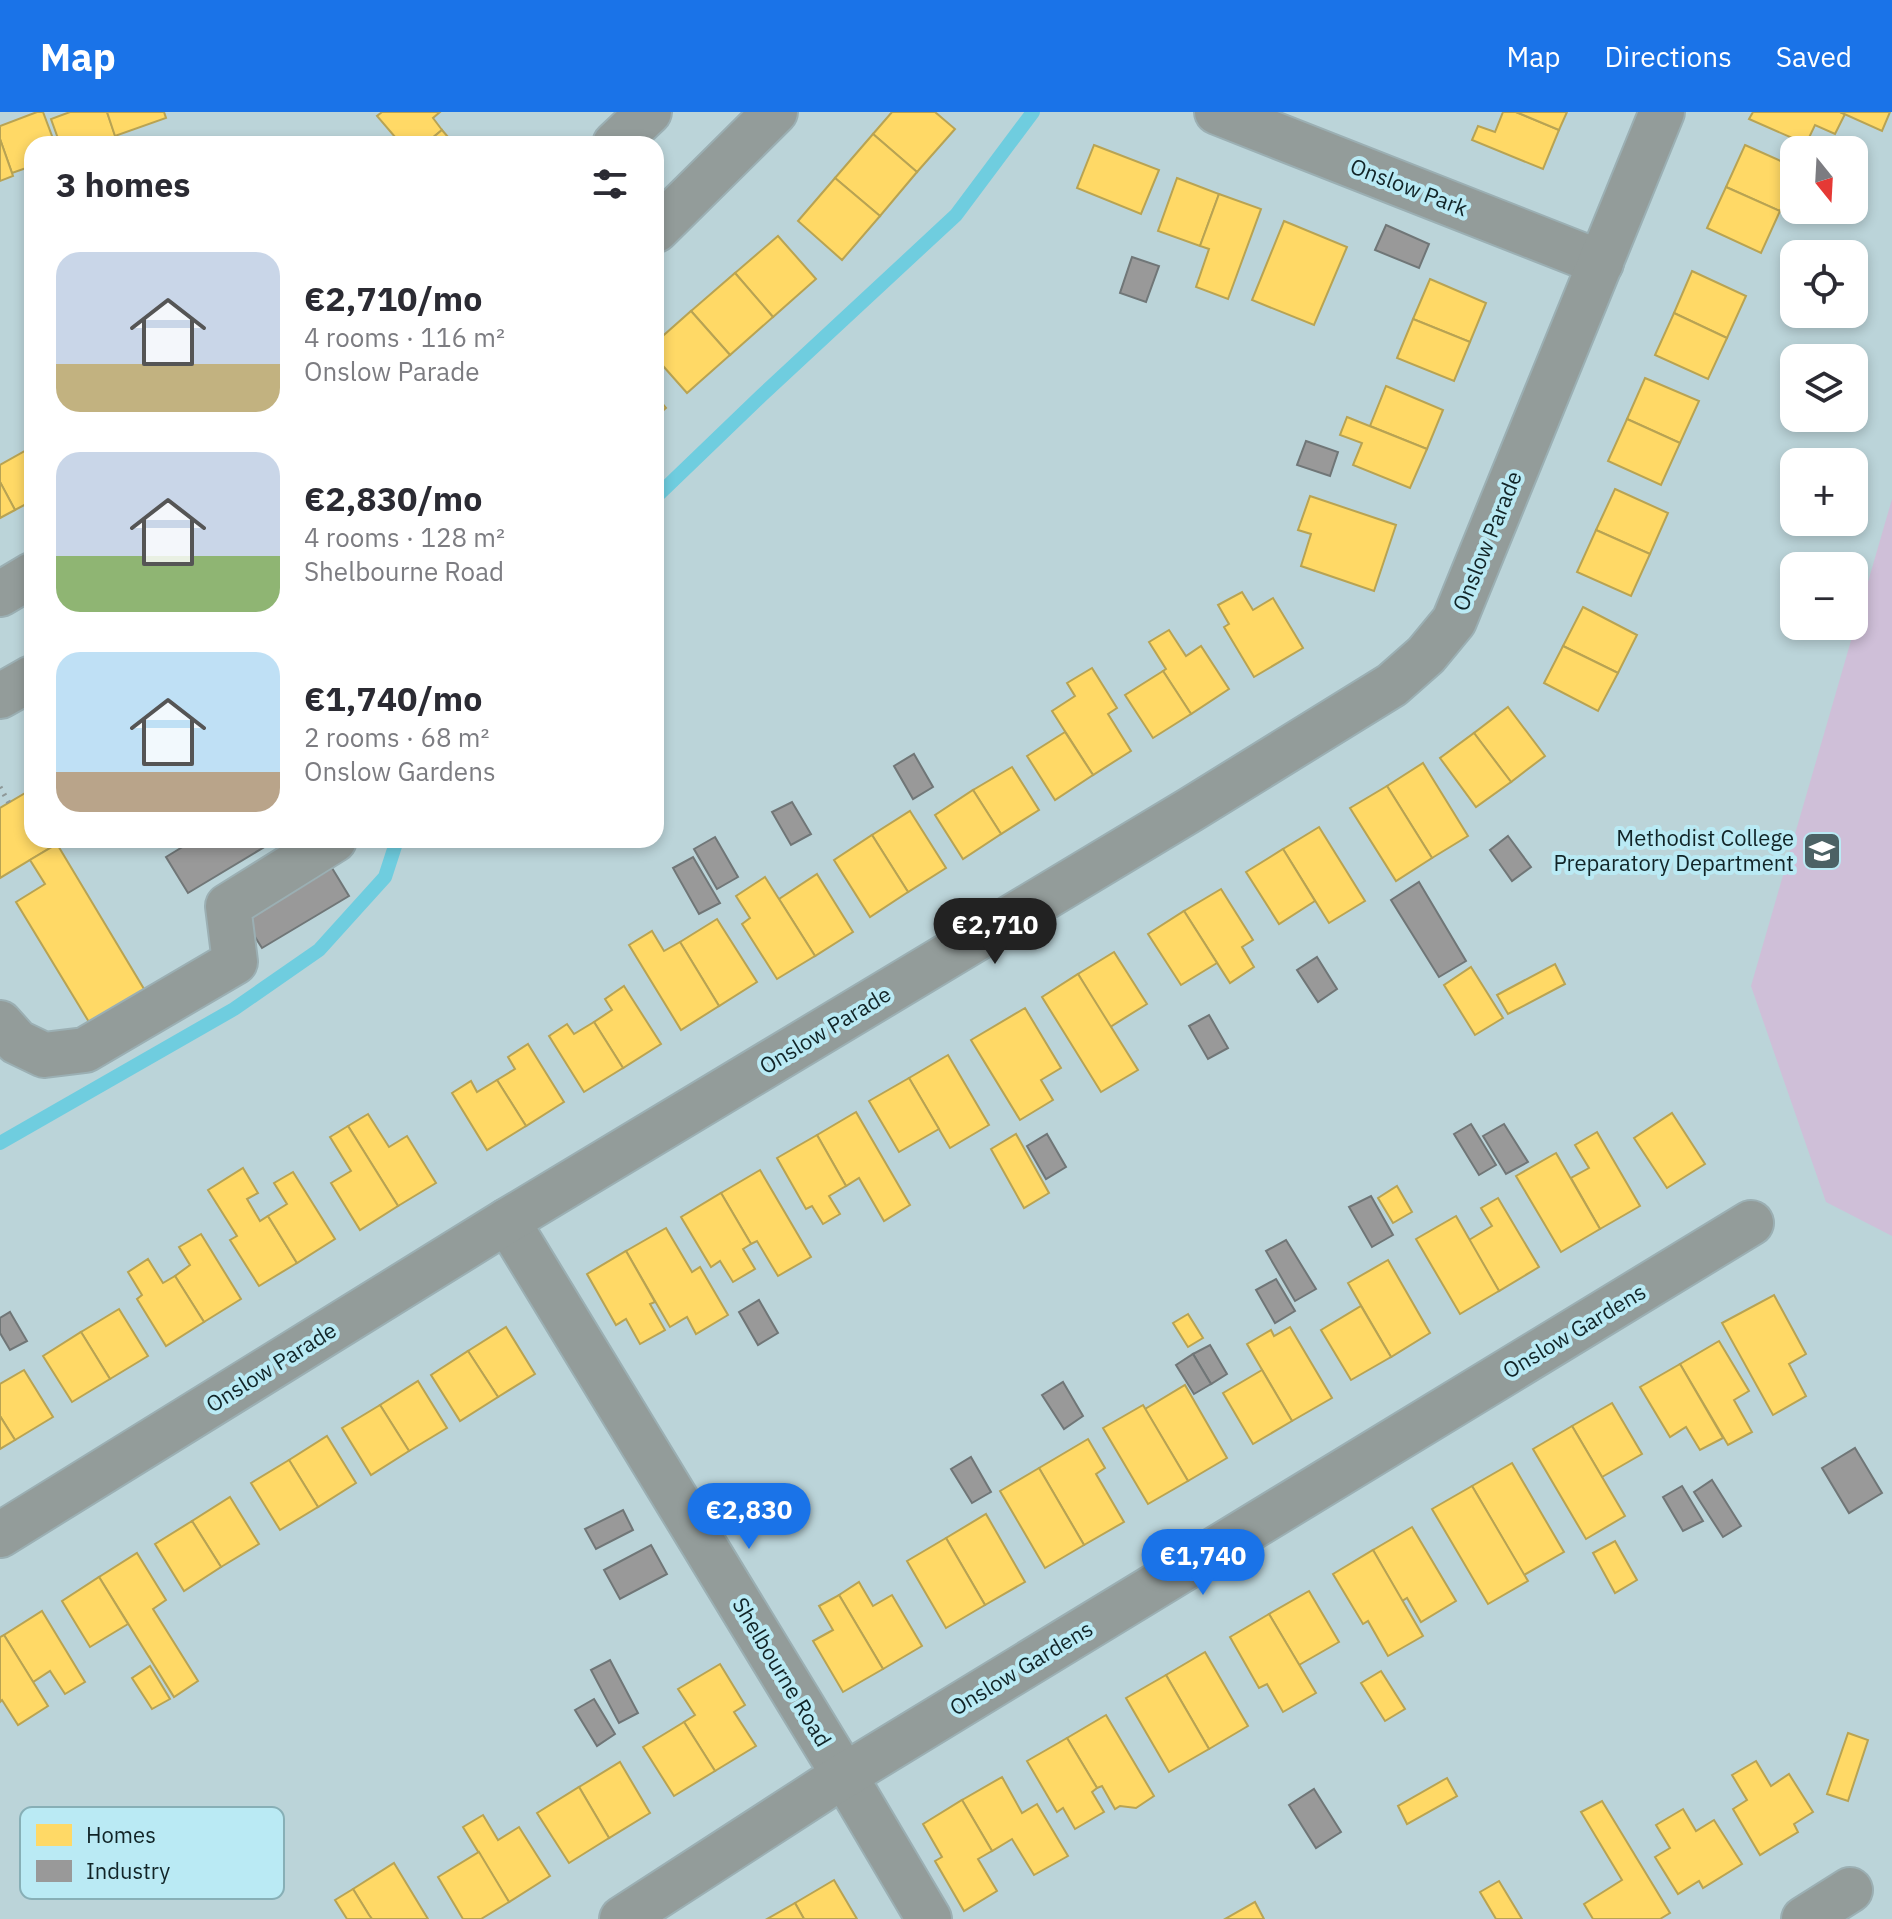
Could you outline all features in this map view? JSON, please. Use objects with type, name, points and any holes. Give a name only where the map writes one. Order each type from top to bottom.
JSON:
[{"type":"street","points":[[624,136],[649,112]]},
{"type":"street","points":[[664,222],[775,112]]},
{"type":"street","name":"Onslow Park","points":[[1217,112],[1601,263]]},
{"type":"street","name":"Onslow Parade","points":[[0,1535],[507,1221],[1392,685],[1426,655],[1454,621],[1662,112]]},
{"type":"street","points":[[0,594],[24,580]]},
{"type":"street","points":[[0,696],[24,682]]},
{"type":"street","points":[[0,1023],[17,1042],[44,1055],[85,1050],[235,962],[228,906],[321,848]]},
{"type":"street","name":"Shelbourne Road","points":[[507,1221],[929,1919]]},
{"type":"street","name":"Onslow Gardens","points":[[622,1919],[844,1775],[1751,1223]]},
{"type":"street","points":[[1804,1919],[1850,1890]]},
{"type":"path","points":[[0,787],[9,803]]},
{"type":"shaded area","points":[[1892,499],[1892,1236],[1826,1202],[1751,986],[1851,640],[1868,640],[1868,582]]},
{"type":"building: Homes","points":[[43,112],[52,136],[24,136],[24,169],[12,173],[0,139],[0,126]]},
{"type":"building: Homes","points":[[70,112],[107,112],[115,136],[57,136],[51,119]]},
{"type":"building: Homes","points":[[107,112],[164,112],[166,118],[115,136]]},
{"type":"building: Homes","points":[[382,112],[440,112],[433,118],[442,130],[435,136],[394,136],[377,116]]},
{"type":"building: Homes","points":[[892,112],[935,112],[955,129],[917,172],[873,134]]},
{"type":"building: Homes","points":[[1503,112],[1516,112],[1559,130],[1543,169],[1472,140],[1478,126],[1495,132]]},
{"type":"building: Homes","points":[[1516,112],[1567,112],[1559,130]]},
{"type":"building: Homes","points":[[1753,112],[1845,114],[1835,134],[1815,125],[1810,136],[1788,136],[1749,119]]},
{"type":"building: Homes","points":[[1840,112],[1890,112],[1882,131]]},
{"type":"building: Homes","points":[[873,134],[917,172],[880,216],[835,178]]},
{"type":"building: Homes","points":[[0,139],[13,176],[0,181]]},
{"type":"building: Homes","points":[[1094,145],[1159,170],[1141,214],[1077,188]]},
{"type":"building: Homes","points":[[1745,145],[1780,161],[1780,211],[1726,187]]},
{"type":"building: Homes","points":[[835,178],[880,216],[842,260],[798,221]]},
{"type":"building: Homes","points":[[1177,178],[1219,194],[1200,246],[1158,231]]},
{"type":"building: Homes","points":[[1726,187],[1780,211],[1761,253],[1707,228]]},
{"type":"building: Homes","points":[[1219,194],[1261,209],[1228,299],[1196,287],[1209,249],[1200,246]]},
{"type":"building: Homes","points":[[1284,221],[1347,247],[1314,325],[1252,300]]},
{"type":"building: Homes","points":[[778,236],[816,279],[773,317],[735,273]]},
{"type":"building: Homes","points":[[1692,271],[1746,296],[1727,338],[1674,313]]},
{"type":"building: Homes","points":[[735,273],[773,317],[730,355],[691,311]]},
{"type":"building: Homes","points":[[1430,279],[1486,303],[1470,342],[1413,319]]},
{"type":"building: Homes","points":[[691,311],[730,355],[687,393],[664,367],[664,335]]},
{"type":"building: Homes","points":[[1674,313],[1727,338],[1708,379],[1655,355]]},
{"type":"building: Homes","points":[[1413,319],[1470,342],[1454,381],[1397,358]]},
{"type":"building: Homes","points":[[1645,378],[1699,401],[1680,443],[1627,419]]},
{"type":"building: Homes","points":[[1386,386],[1443,410],[1427,449],[1370,426]]},
{"type":"building: Homes","points":[[1347,417],[1427,449],[1410,488],[1353,465],[1362,443],[1340,435]]},
{"type":"building: Homes","points":[[1627,419],[1680,443],[1661,485],[1608,461]]},
{"type":"building: Homes","points":[[24,452],[24,505],[15,510],[0,482],[0,465]]},
{"type":"building: Homes","points":[[0,482],[15,510],[0,518]]},
{"type":"building: Homes","points":[[1615,489],[1668,513],[1650,554],[1596,530]]},
{"type":"building: Homes","points":[[1310,496],[1396,525],[1374,591],[1301,566],[1311,534],[1298,530]]},
{"type":"building: Homes","points":[[1596,530],[1650,554],[1631,596],[1577,572]]},
{"type":"building: Homes","points":[[1242,592],[1253,610],[1273,598],[1303,648],[1254,677],[1224,627],[1229,624],[1218,605]]},
{"type":"building: Homes","points":[[1583,607],[1637,635],[1618,673],[1563,646]]},
{"type":"building: Homes","points":[[1169,630],[1186,656],[1201,646],[1229,689],[1191,714],[1163,671],[1166,669],[1149,642]]},
{"type":"building: Homes","points":[[1563,646],[1618,673],[1598,711],[1544,683]]},
{"type":"building: Homes","points":[[1092,668],[1117,708],[1108,714],[1131,751],[1093,775],[1052,711],[1075,696],[1067,683]]},
{"type":"building: Homes","points":[[1163,671],[1191,714],[1153,738],[1125,695]]},
{"type":"building: Homes","points":[[1508,707],[1545,756],[1511,782],[1474,733]]},
{"type":"building: Homes","points":[[1065,732],[1093,775],[1055,800],[1027,756]]},
{"type":"building: Homes","points":[[1474,733],[1511,782],[1476,807],[1440,758]]},
{"type":"building: Homes","points":[[1423,763],[1468,836],[1432,858],[1387,786]]},
{"type":"building: Homes","points":[[1012,767],[1039,810],[1001,834],[973,790]]},
{"type":"building: Homes","points":[[1387,786],[1432,858],[1396,881],[1350,808]]},
{"type":"building: Homes","points":[[973,790],[1001,834],[963,859],[935,815]]},
{"type":"building: Homes","points":[[24,794],[24,848],[50,848],[0,878],[0,808]]},
{"type":"building: Homes","points":[[910,811],[946,868],[908,892],[872,835]]},
{"type":"building: Homes","points":[[1319,827],[1365,901],[1329,923],[1283,849]]},
{"type":"building: Homes","points":[[872,835],[908,892],[870,917],[834,860]]},
{"type":"building: Homes","points":[[50,848],[59,848],[147,994],[92,1027],[16,902],[45,884],[30,860]]},
{"type":"building: Homes","points":[[1283,849],[1315,901],[1279,924],[1246,872]]},
{"type":"building: Homes","points":[[817,874],[853,932],[815,956],[779,899]]},
{"type":"building: Homes","points":[[765,877],[815,956],[777,979],[742,924],[750,918],[736,896]]},
{"type":"building: Homes","points":[[1221,889],[1253,940],[1242,947],[1254,967],[1230,983],[1184,911]]},
{"type":"building: Homes","points":[[1184,911],[1217,963],[1181,985],[1148,934]]},
{"type":"building: Homes","points":[[717,919],[757,982],[719,1006],[680,942]]},
{"type":"building: Homes","points":[[652,931],[664,951],[680,942],[719,1006],[681,1030],[629,945]]},
{"type":"building: Homes","points":[[1114,952],[1147,1004],[1110,1027],[1078,974]]},
{"type":"building: Homes","points":[[1555,964],[1565,984],[1508,1014],[1497,995]]},
{"type":"building: Homes","points":[[1471,967],[1503,1018],[1475,1035],[1444,985]]},
{"type":"building: Homes","points":[[1078,974],[1138,1070],[1101,1092],[1042,997]]},
{"type":"building: Homes","points":[[624,986],[661,1044],[623,1068],[594,1022],[612,1010],[605,999]]},
{"type":"building: Homes","points":[[1025,1008],[1061,1068],[1041,1080],[1053,1100],[1020,1120],[971,1040]]},
{"type":"building: Homes","points":[[594,1022],[623,1068],[584,1092],[549,1036],[567,1024],[574,1034]]},
{"type":"building: Homes","points":[[528,1044],[564,1102],[526,1126],[497,1080],[515,1069],[508,1057]]},
{"type":"building: Homes","points":[[948,1055],[989,1125],[950,1148],[909,1078]]},
{"type":"building: Homes","points":[[909,1078],[939,1129],[899,1152],[869,1101]]},
{"type":"building: Homes","points":[[497,1080],[526,1126],[487,1150],[452,1093],[471,1081],[477,1092]]},
{"type":"building: Homes","points":[[856,1112],[910,1205],[884,1221],[859,1178],[846,1186],[817,1135]]},
{"type":"building: Homes","points":[[1672,1113],[1705,1164],[1667,1188],[1634,1138]]},
{"type":"building: Homes","points":[[368,1114],[389,1147],[407,1136],[436,1183],[398,1206],[348,1126]]},
{"type":"building: Homes","points":[[348,1126],[398,1206],[360,1230],[331,1183],[351,1171],[330,1137]]},
{"type":"building: Homes","points":[[1597,1132],[1640,1206],[1600,1229],[1571,1178],[1589,1168],[1575,1145]]},
{"type":"building: Homes","points":[[1016,1134],[1049,1193],[1024,1208],[991,1149]]},
{"type":"building: Homes","points":[[817,1135],[846,1186],[829,1196],[840,1214],[823,1224],[812,1206],[806,1209],[777,1158]]},
{"type":"building: Homes","points":[[1556,1153],[1600,1229],[1561,1252],[1516,1176]]},
{"type":"building: Homes","points":[[243,1168],[258,1193],[247,1199],[260,1221],[268,1216],[297,1263],[259,1286],[230,1240],[237,1236],[208,1190]]},
{"type":"building: Homes","points":[[760,1170],[811,1257],[778,1276],[757,1241],[751,1244],[721,1193]]},
{"type":"building: Homes","points":[[293,1172],[335,1239],[297,1263],[268,1216],[287,1204],[274,1183]]},
{"type":"building: Homes","points":[[1397,1186],[1412,1212],[1393,1223],[1378,1198]]},
{"type":"building: Homes","points":[[721,1193],[751,1244],[743,1249],[755,1269],[733,1282],[720,1261],[711,1267],[681,1217]]},
{"type":"building: Homes","points":[[1498,1198],[1539,1267],[1499,1291],[1469,1240],[1492,1226],[1481,1208]]},
{"type":"building: Homes","points":[[1456,1216],[1499,1291],[1460,1314],[1416,1239]]},
{"type":"building: Homes","points":[[666,1228],[692,1272],[700,1267],[728,1315],[696,1334],[687,1317],[670,1327],[626,1251]]},
{"type":"building: Homes","points":[[201,1234],[241,1299],[204,1322],[175,1276],[190,1265],[179,1247]]},
{"type":"building: Homes","points":[[626,1251],[655,1302],[650,1304],[665,1330],[640,1344],[626,1319],[616,1325],[587,1274]]},
{"type":"building: Homes","points":[[148,1259],[163,1283],[175,1276],[204,1322],[166,1346],[137,1299],[142,1295],[128,1272]]},
{"type":"building: Homes","points":[[1388,1260],[1430,1333],[1391,1357],[1348,1283]]},
{"type":"building: Homes","points":[[1774,1295],[1806,1354],[1789,1364],[1806,1396],[1773,1415],[1722,1323]]},
{"type":"building: Homes","points":[[1361,1306],[1391,1357],[1351,1380],[1321,1330]]},
{"type":"building: Homes","points":[[119,1309],[148,1356],[110,1379],[81,1332]]},
{"type":"building: Homes","points":[[1188,1314],[1203,1338],[1188,1347],[1173,1323]]},
{"type":"building: Homes","points":[[506,1327],[535,1374],[498,1397],[468,1351]]},
{"type":"building: Homes","points":[[1290,1327],[1332,1398],[1292,1421],[1247,1344],[1271,1330],[1274,1336]]},
{"type":"building: Homes","points":[[81,1332],[110,1379],[72,1402],[43,1356]]},
{"type":"building: Homes","points":[[1719,1341],[1749,1391],[1734,1400],[1752,1432],[1728,1445],[1680,1364]]},
{"type":"building: Homes","points":[[468,1351],[498,1397],[460,1421],[431,1375]]},
{"type":"building: Homes","points":[[1680,1364],[1723,1438],[1700,1450],[1686,1427],[1670,1437],[1640,1387]]},
{"type":"building: Homes","points":[[24,1370],[53,1417],[15,1440],[0,1416],[0,1384]]},
{"type":"building: Homes","points":[[1262,1370],[1292,1421],[1253,1444],[1223,1393]]},
{"type":"building: Homes","points":[[418,1381],[447,1428],[409,1451],[380,1405]]},
{"type":"building: Homes","points":[[1185,1385],[1227,1458],[1188,1481],[1145,1409]]},
{"type":"building: Homes","points":[[1612,1403],[1642,1454],[1602,1477],[1572,1426]]},
{"type":"building: Homes","points":[[380,1405],[409,1451],[371,1475],[342,1428]]},
{"type":"building: Homes","points":[[1143,1405],[1188,1481],[1148,1504],[1103,1428]]},
{"type":"building: Homes","points":[[0,1416],[15,1440],[0,1449]]},
{"type":"building: Homes","points":[[1572,1426],[1625,1516],[1586,1539],[1533,1449]]},
{"type":"building: Homes","points":[[327,1436],[356,1483],[318,1507],[289,1460]]},
{"type":"building: Homes","points":[[1088,1439],[1105,1468],[1096,1474],[1124,1522],[1084,1545],[1039,1468]]},
{"type":"building: Homes","points":[[289,1460],[318,1507],[280,1530],[251,1483]]},
{"type":"building: Homes","points":[[1512,1463],[1564,1552],[1524,1575],[1472,1486]]},
{"type":"building: Homes","points":[[1039,1468],[1084,1545],[1045,1568],[1000,1491]]},
{"type":"building: Homes","points":[[1472,1486],[1528,1581],[1488,1604],[1432,1509]]},
{"type":"building: Homes","points":[[230,1497],[259,1544],[221,1567],[192,1521]]},
{"type":"building: Homes","points":[[986,1514],[1025,1582],[985,1605],[946,1538]]},
{"type":"building: Homes","points":[[192,1521],[221,1567],[184,1591],[155,1544]]},
{"type":"building: Homes","points":[[1412,1527],[1456,1601],[1421,1622],[1407,1598],[1402,1601],[1373,1550]]},
{"type":"building: Homes","points":[[946,1538],[985,1605],[946,1628],[907,1561]]},
{"type":"building: Homes","points":[[1615,1541],[1637,1580],[1615,1593],[1593,1553]]},
{"type":"building: Homes","points":[[1373,1550],[1423,1636],[1388,1656],[1368,1621],[1363,1624],[1333,1574]]},
{"type":"building: Homes","points":[[137,1553],[166,1600],[153,1609],[198,1681],[174,1697],[99,1577]]},
{"type":"building: Homes","points":[[99,1577],[128,1624],[90,1647],[62,1601]]},
{"type":"building: Homes","points":[[859,1582],[873,1606],[892,1595],[922,1646],[883,1669],[839,1595]]},
{"type":"building: Homes","points":[[1309,1591],[1339,1642],[1299,1665],[1269,1614]]},
{"type":"building: Homes","points":[[839,1595],[883,1669],[843,1692],[813,1641],[833,1630],[819,1606]]},
{"type":"building: Homes","points":[[42,1611],[85,1682],[65,1694],[50,1671],[33,1682],[4,1635]]},
{"type":"building: Homes","points":[[1269,1614],[1316,1693],[1283,1712],[1267,1684],[1259,1688],[1230,1637]]},
{"type":"building: Homes","points":[[4,1635],[48,1706],[18,1725],[2,1700],[0,1702],[0,1637]]},
{"type":"building: Homes","points":[[1205,1652],[1248,1726],[1209,1749],[1166,1675]]},
{"type":"building: Homes","points":[[720,1664],[745,1705],[734,1712],[756,1746],[715,1771],[684,1722],[695,1715],[678,1689]]},
{"type":"building: Homes","points":[[150,1666],[170,1699],[152,1709],[132,1678]]},
{"type":"building: Homes","points":[[1381,1671],[1405,1709],[1385,1721],[1361,1683]]},
{"type":"building: Homes","points":[[1166,1675],[1209,1749],[1169,1772],[1126,1698]]},
{"type":"building: Homes","points":[[1106,1715],[1154,1796],[1136,1808],[1120,1806],[1115,1809],[1102,1786],[1097,1788],[1067,1738]]},
{"type":"building: Homes","points":[[684,1722],[715,1771],[674,1796],[643,1747]]},
{"type":"building: Homes","points":[[1848,1733],[1868,1740],[1848,1801],[1827,1794]]},
{"type":"building: Homes","points":[[1067,1738],[1097,1788],[1092,1792],[1104,1812],[1075,1829],[1063,1808],[1057,1812],[1027,1761]]},
{"type":"building: Homes","points":[[1756,1761],[1771,1786],[1789,1774],[1813,1812],[1794,1824],[1798,1832],[1760,1855],[1733,1809],[1747,1800],[1732,1775]]},
{"type":"building: Homes","points":[[620,1762],[650,1813],[609,1838],[579,1787]]},
{"type":"building: Homes","points":[[1002,1777],[1022,1813],[1037,1804],[1068,1856],[1034,1875],[1012,1839],[992,1851],[962,1800]]},
{"type":"building: Homes","points":[[1447,1778],[1457,1796],[1407,1824],[1398,1806]]},
{"type":"building: Homes","points":[[579,1787],[609,1838],[569,1863],[537,1813]]},
{"type":"building: Homes","points":[[962,1800],[992,1851],[978,1859],[997,1891],[964,1911],[935,1861],[942,1857],[923,1824]]},
{"type":"building: Homes","points":[[1602,1801],[1670,1913],[1660,1919],[1593,1919],[1584,1904],[1622,1880],[1581,1812]]},
{"type":"building: Homes","points":[[1683,1809],[1696,1831],[1714,1820],[1742,1864],[1703,1888],[1699,1881],[1678,1894],[1655,1857],[1670,1848],[1656,1825]]},
{"type":"building: Homes","points":[[483,1815],[498,1840],[519,1827],[550,1876],[509,1902],[463,1827]]},
{"type":"building: Homes","points":[[479,1852],[509,1902],[481,1919],[463,1919],[438,1877]]},
{"type":"building: Homes","points":[[394,1863],[428,1919],[372,1919],[353,1889]]},
{"type":"building: Homes","points":[[834,1880],[857,1919],[804,1919],[795,1903]]},
{"type":"building: Homes","points":[[1499,1881],[1522,1919],[1496,1919],[1480,1892]]},
{"type":"building: Homes","points":[[353,1889],[372,1919],[347,1919],[335,1900]]},
{"type":"building: Homes","points":[[1255,1902],[1264,1919],[1225,1919]]},
{"type":"building: Homes","points":[[795,1903],[804,1919],[767,1919]]},
{"type":"building: Industry","points":[[1386,225],[1429,244],[1419,268],[1375,250]]},
{"type":"building: Industry","points":[[1132,257],[1159,266],[1146,302],[1120,293]]},
{"type":"building: Industry","points":[[1306,441],[1338,452],[1330,476],[1297,465]]},
{"type":"building: Industry","points":[[914,754],[933,787],[913,799],[894,766]]},
{"type":"building: Industry","points":[[792,802],[811,834],[791,845],[772,812]]},
{"type":"building: Industry","points":[[1508,836],[1531,867],[1512,881],[1490,850]]},
{"type":"building: Industry","points":[[715,837],[738,877],[717,889],[694,849]]},
{"type":"building: Industry","points":[[181,848],[263,848],[188,893],[166,857]]},
{"type":"building: Industry","points":[[693,857],[720,903],[699,914],[673,868]]},
{"type":"building: Industry","points":[[332,868],[349,896],[262,948],[245,921]]},
{"type":"building: Industry","points":[[1419,882],[1466,961],[1439,977],[1391,900]]},
{"type":"building: Industry","points":[[1317,957],[1337,989],[1318,1002],[1297,970]]},
{"type":"building: Industry","points":[[1209,1015],[1228,1048],[1208,1059],[1189,1026]]},
{"type":"building: Industry","points":[[1471,1124],[1496,1165],[1479,1175],[1454,1134]]},
{"type":"building: Industry","points":[[1504,1124],[1528,1162],[1506,1174],[1483,1136]]},
{"type":"building: Industry","points":[[1047,1134],[1066,1167],[1046,1179],[1027,1146]]},
{"type":"building: Industry","points":[[1371,1196],[1393,1235],[1372,1247],[1349,1207]]},
{"type":"building: Industry","points":[[1286,1240],[1316,1289],[1295,1301],[1266,1251]]},
{"type":"building: Industry","points":[[1276,1279],[1295,1311],[1275,1323],[1256,1290]]},
{"type":"building: Industry","points":[[759,1300],[778,1333],[758,1345],[739,1312]]},
{"type":"building: Industry","points":[[10,1312],[27,1341],[10,1350],[0,1333],[0,1318]]},
{"type":"building: Industry","points":[[1210,1345],[1227,1374],[1211,1384],[1193,1354]]},
{"type":"building: Industry","points":[[1193,1354],[1211,1384],[1194,1394],[1176,1365]]},
{"type":"building: Industry","points":[[1063,1382],[1083,1416],[1064,1429],[1042,1395]]},
{"type":"building: Industry","points":[[1855,1448],[1882,1493],[1849,1513],[1822,1468]]},
{"type":"building: Industry","points":[[971,1457],[991,1492],[972,1503],[951,1469]]},
{"type":"building: Industry","points":[[1712,1480],[1741,1526],[1723,1537],[1694,1492]]},
{"type":"building: Industry","points":[[1682,1486],[1703,1521],[1683,1531],[1663,1497]]},
{"type":"building: Industry","points":[[623,1510],[633,1530],[596,1549],[585,1529]]},
{"type":"building: Industry","points":[[651,1545],[667,1574],[620,1599],[604,1570]]},
{"type":"building: Industry","points":[[610,1660],[638,1713],[619,1723],[591,1670]]},
{"type":"building: Industry","points":[[594,1699],[615,1734],[597,1746],[575,1710]]},
{"type":"building: Industry","points":[[1314,1789],[1341,1832],[1316,1848],[1289,1805]]},
{"type":"waterway","points":[[664,489],[956,215],[1033,112]]},
{"type":"waterway","points":[[0,1143],[234,1009],[319,950],[385,877],[394,848]]},
{"type":"place","name":"Methodist College Preparatory Department","points":[[1822,851]]}]
